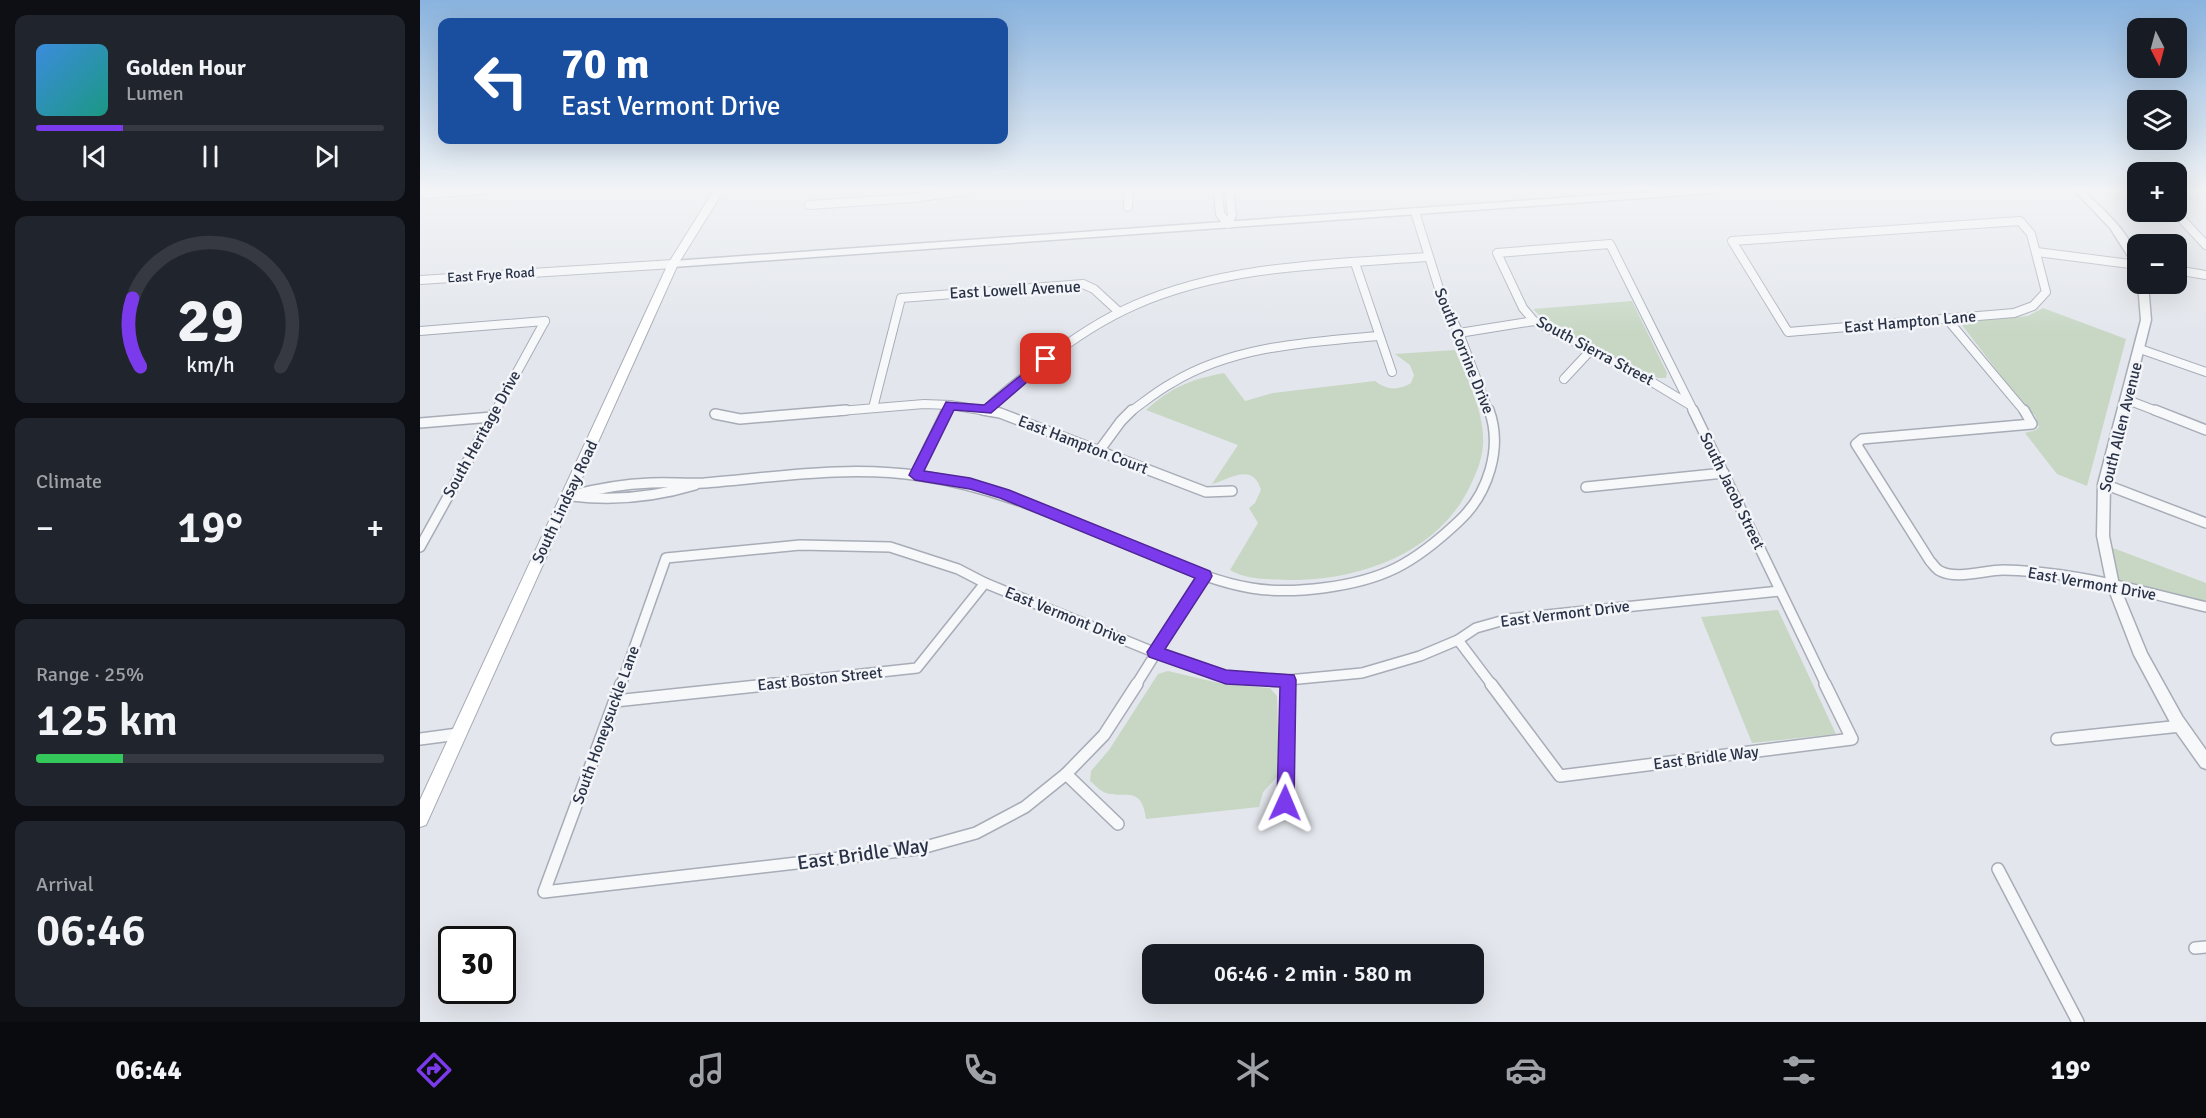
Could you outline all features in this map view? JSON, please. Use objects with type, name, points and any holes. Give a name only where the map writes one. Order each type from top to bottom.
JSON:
[{"type":"main road","name":"South Lindsay Road","points":[[420,819],[673,264],[689,238]]},
{"type":"street","name":"East Frye Road","points":[[420,280],[1038,238]]},
{"type":"street","name":"South Corrine Drive","points":[[568,496],[589,499],[676,492],[700,483],[831,471],[915,475],[970,484],[1004,494],[1205,576],[1249,588],[1300,591],[1341,585],[1394,569],[1436,544],[1469,512],[1492,471],[1493,422],[1459,333],[1442,298],[1422,238]]},
{"type":"street","name":"East Hampton Lane","points":[[1780,238],[1732,241],[1788,332],[2014,313],[2031,309],[2046,292],[2032,238]]},
{"type":"street","name":"South Jacob Street","points":[[1497,253],[1610,244],[1724,473],[1852,739]]},
{"type":"street","points":[[2037,252],[2127,264]]},
{"type":"street","name":"South Sierra Street","points":[[1497,253],[1523,308],[1534,321],[1647,379],[1690,405]]},
{"type":"street","points":[[986,410],[1065,345],[1119,312],[1151,298],[1198,283],[1241,274],[1428,258]]},
{"type":"street","points":[[1355,263],[1392,372]]},
{"type":"street","points":[[2187,272],[2206,275]]},
{"type":"street","name":"East Lowell Avenue","points":[[873,408],[901,298],[1083,284],[1094,289],[1119,312]]},
{"type":"street","name":"South Allen Avenue","points":[[2144,294],[2146,320],[2140,349],[2104,483],[2103,536],[2113,585],[2141,655],[2181,726],[2206,762]]},
{"type":"street","name":"East Vermont Drive","points":[[1947,319],[2025,412],[2032,424],[1862,439],[1856,444],[1930,561],[1940,571],[1955,574],[2002,570],[2046,573],[2113,585],[2206,607]]},
{"type":"street","name":"South Heritage Drive","points":[[420,331],[545,321],[420,547]]},
{"type":"street","points":[[1459,333],[1534,321]]},
{"type":"street","points":[[1099,451],[1124,417],[1176,379],[1212,362],[1249,350],[1378,336]]},
{"type":"street","points":[[2140,349],[2206,372]]},
{"type":"street","points":[[1564,379],[1591,350]]},
{"type":"street","points":[[2125,399],[2206,429]]},
{"type":"street","name":"East Hampton Court","points":[[716,414],[740,419],[924,404],[986,410],[1000,413],[1206,492],[1232,491]]},
{"type":"street","points":[[915,475],[950,405]]},
{"type":"street","points":[[420,423],[492,417]]},
{"type":"street","points":[[1586,487],[1724,473]]},
{"type":"street","points":[[2104,483],[2206,523]]},
{"type":"street","points":[[420,526],[431,525]]},
{"type":"street","name":"East Vermont Drive","points":[[666,558],[800,545],[891,547],[958,569],[985,583],[1154,652],[1226,677],[1288,680],[1362,673],[1420,656],[1458,640],[1476,627],[1508,619],[1780,591]]},
{"type":"street","name":"South Honeysuckle Lane","points":[[544,892],[666,558]]},
{"type":"street","name":"East Bridle Way","points":[[544,892],[918,849],[976,833],[1025,807],[1066,774],[1104,735],[1154,652],[1205,576]]},
{"type":"street","name":"East Boston Street","points":[[615,701],[917,668],[985,583]]},
{"type":"street","name":"East Bridle Way","points":[[1458,640],[1560,776],[1852,739]]},
{"type":"street","points":[[1285,803],[1288,680]]},
{"type":"street","points":[[2057,739],[2181,726]]},
{"type":"street","points":[[420,739],[458,734]]},
{"type":"street","points":[[1066,774],[1118,824]]},
{"type":"street","points":[[1998,869],[2078,1022]]},
{"type":"green space","points":[[1632,301],[1667,373],[1666,378],[1658,378],[1558,328],[1544,320],[1533,309]]},
{"type":"green space","points":[[2043,308],[2126,339],[2087,486],[2057,474],[2025,433],[2039,427],[2035,415],[2025,407],[1962,325],[1968,321],[2028,316]]},
{"type":"green space","points":[[1455,350],[1474,396],[1483,433],[1482,455],[1471,484],[1457,508],[1439,528],[1418,545],[1369,568],[1342,575],[1288,580],[1251,577],[1230,570],[1258,523],[1249,508],[1255,503],[1261,490],[1257,481],[1246,474],[1232,476],[1212,484],[1238,445],[1146,410],[1182,385],[1224,373],[1245,401],[1273,393],[1375,381],[1388,388],[1397,388],[1411,383],[1414,375],[1410,365],[1395,354]]},
{"type":"green space","points":[[2105,545],[2206,583],[2206,607],[2113,585]]},
{"type":"green space","points":[[1778,610],[1836,734],[1752,743],[1701,617]]},
{"type":"green space","points":[[1168,671],[1223,684],[1270,688],[1277,696],[1279,769],[1277,777],[1263,792],[1259,807],[1146,819],[1144,808],[1136,797],[1106,793],[1090,781],[1091,771],[1109,750],[1158,674]]},
{"type":"route","points":[[1046,359],[986,410],[950,405],[915,475],[970,484],[1004,494],[1205,576],[1154,652],[1226,677],[1288,680],[1285,803]]}]
